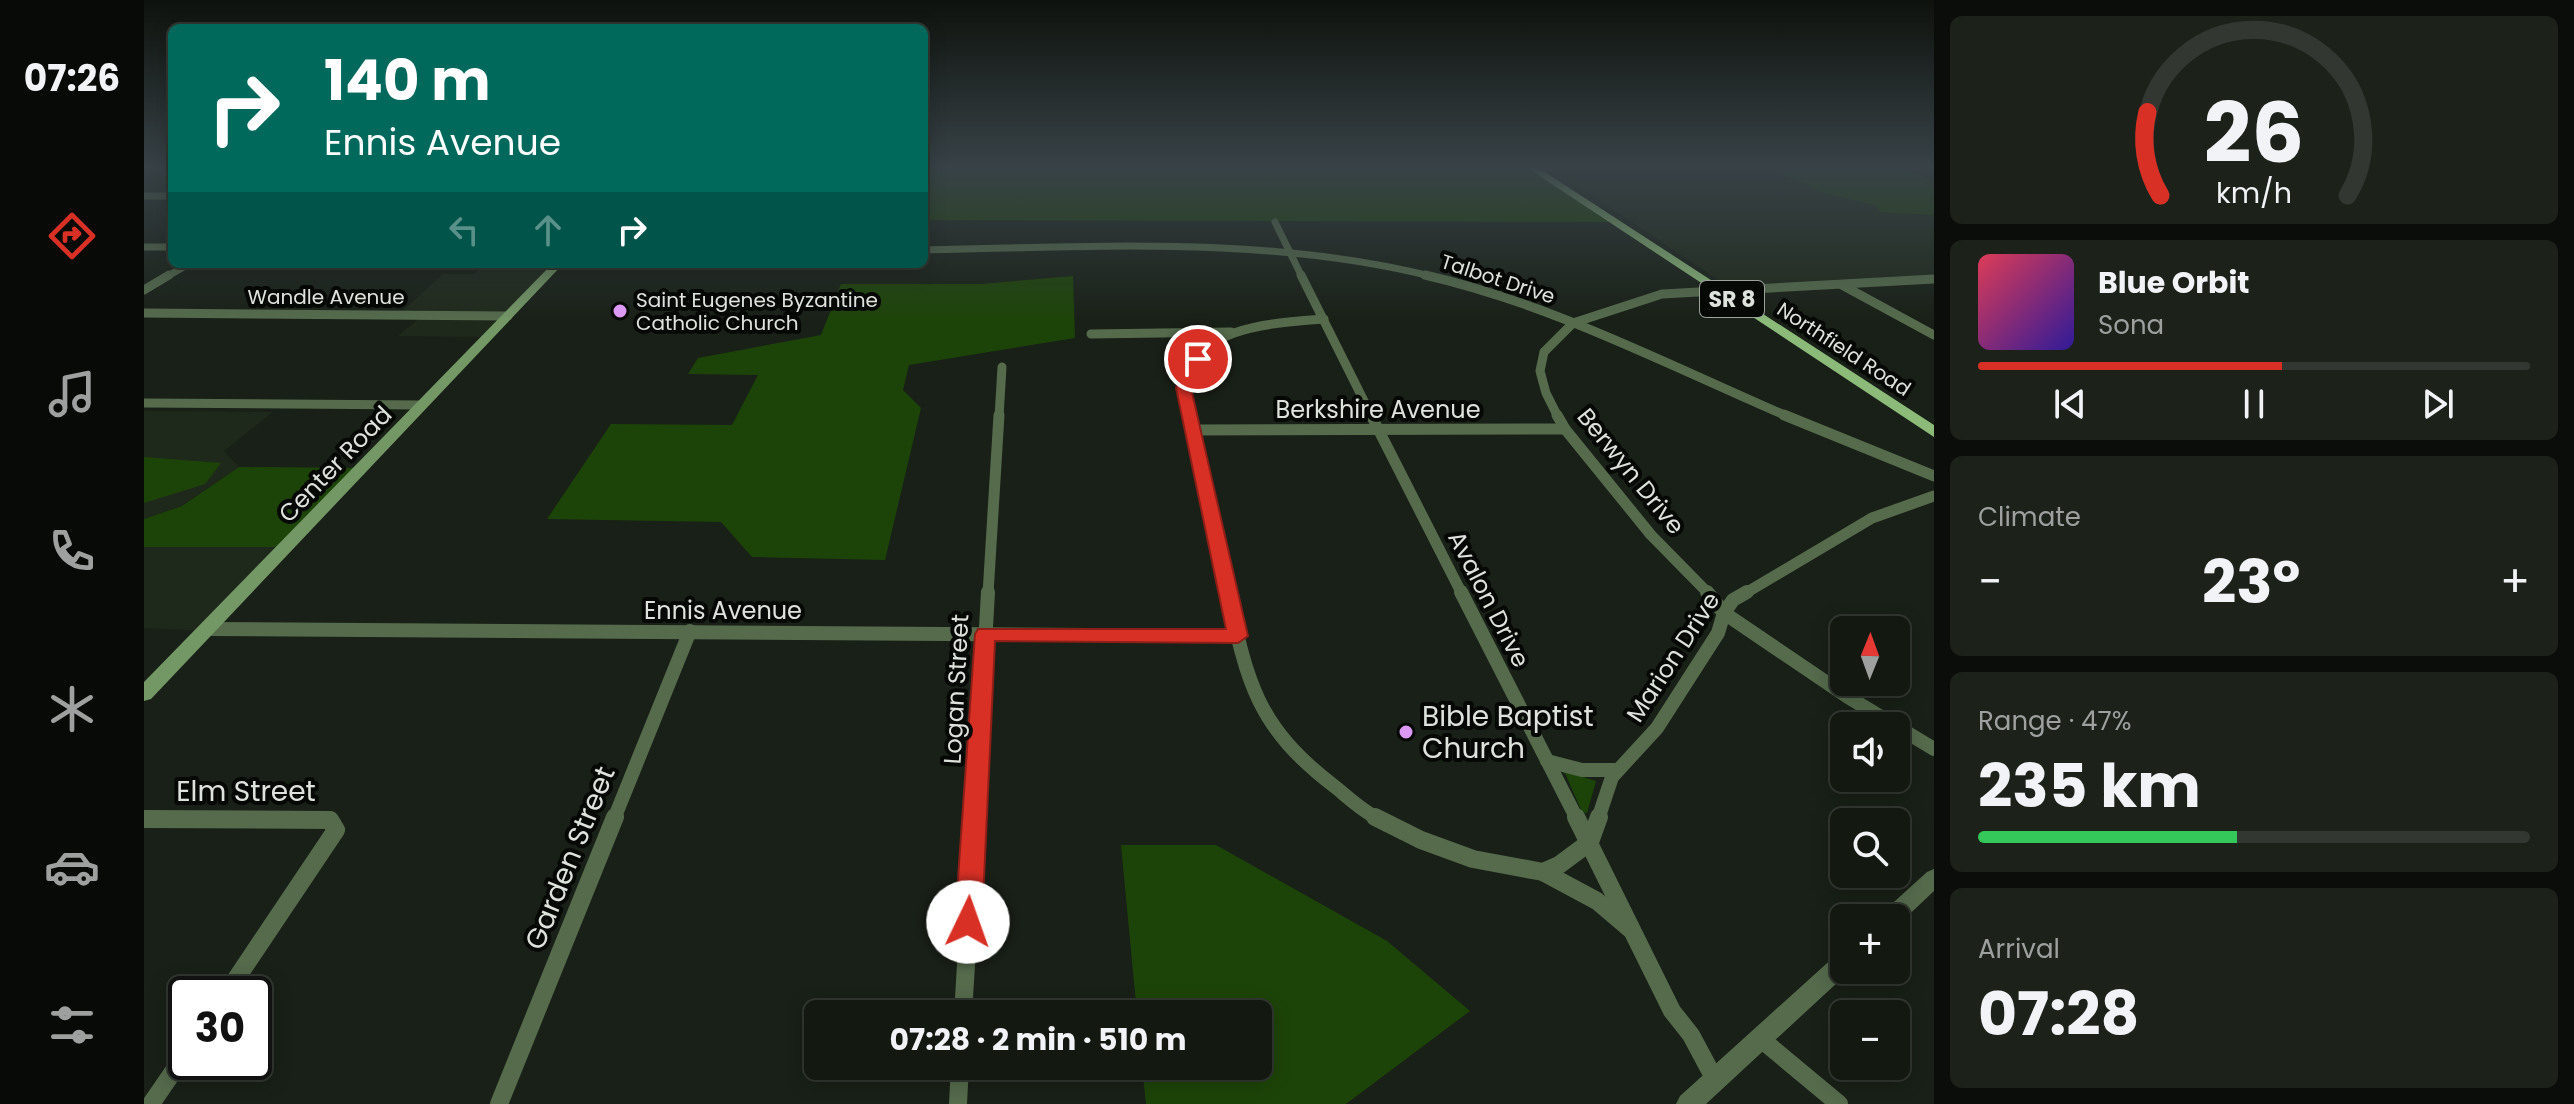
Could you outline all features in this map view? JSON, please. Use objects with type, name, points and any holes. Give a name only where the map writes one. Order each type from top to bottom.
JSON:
[{"type":"main road","name":"Northfield Road","points":[[1609,219],[1934,432]]},
{"type":"main road","name":"Center Road","points":[[144,694],[554,268]]},
{"type":"street","name":"Avalon Drive","points":[[1275,222],[1590,842],[1672,1011],[1691,1035],[1714,1078]]},
{"type":"street","points":[[144,247],[168,247]]},
{"type":"street","name":"Talbot Drive","points":[[928,250],[1215,249],[1290,253],[1429,276],[1519,302],[1573,323],[1837,438],[1934,476]]},
{"type":"street","points":[[144,290],[182,268]]},
{"type":"street","name":"Berwyn Drive","points":[[1934,279],[1662,294],[1573,323],[1544,352],[1540,371],[1546,393],[1565,429],[1651,535],[1700,583],[1724,613],[1848,697],[1934,749]]},
{"type":"street","points":[[1840,283],[1934,335]]},
{"type":"street","name":"Wandle Avenue","points":[[144,313],[508,316]]},
{"type":"street","points":[[1091,334],[1231,332],[1324,319]]},
{"type":"street","points":[[1231,332],[1186,373],[1184,388],[1238,636],[1252,687],[1262,710],[1285,743],[1335,788],[1371,815],[1421,840],[1473,859],[1543,872],[1597,901],[1636,934]]},
{"type":"street","points":[[1194,333],[1208,339],[1212,347]]},
{"type":"street","name":"Logan Street","points":[[964,1000],[1002,367]]},
{"type":"street","points":[[144,403],[421,405]]},
{"type":"street","name":"Berkshire Avenue","points":[[1192,430],[1565,429]]},
{"type":"street","name":"Marion Drive","points":[[1590,842],[1604,796],[1618,770],[1657,728],[1718,633],[1724,613],[1733,600],[1872,518],[1934,496]]},
{"type":"street","name":"Ennis Avenue","points":[[207,629],[1238,636]]},
{"type":"street","name":"Garden Street","points":[[499,1104],[690,631]]},
{"type":"street","points":[[1547,761],[1580,771],[1598,773],[1618,770]]},
{"type":"street","name":"Elm Street","points":[[144,819],[330,820],[336,830],[238,976]]},
{"type":"street","points":[[1543,872],[1559,865],[1590,842]]},
{"type":"street","points":[[1906,904],[1934,878]]},
{"type":"street","points":[[1688,1104],[1830,975]]},
{"type":"street","points":[[1761,1039],[1839,1104]]},
{"type":"street","points":[[151,1104],[168,1079]]},
{"type":"street","points":[[958,1104],[959,1080]]},
{"type":"shaded area","points":[[1626,219],[1934,219],[1934,275],[1726,285]]},
{"type":"shaded area","points":[[481,268],[554,268],[487,337],[398,336],[422,316],[398,315],[443,274],[474,274]]},
{"type":"shaded area","points":[[144,411],[273,412],[224,451],[239,467],[181,506],[144,519]]},
{"type":"shaded area","points":[[144,547],[285,547],[205,631],[144,628]]},
{"type":"green space","points":[[928,219],[1610,219],[1615,222],[928,220]]},
{"type":"green space","points":[[1073,276],[1075,338],[909,365],[903,390],[921,408],[885,560],[752,557],[721,522],[547,519],[611,424],[732,425],[758,375],[688,374],[698,358],[821,335],[841,284],[982,284]]},
{"type":"green space","points":[[144,457],[221,463],[205,484],[144,503]]},
{"type":"green space","points":[[239,467],[361,468],[285,547],[144,547],[144,519],[182,506]]},
{"type":"green space","points":[[1564,771],[1596,781],[1587,813],[1582,812]]},
{"type":"green space","points":[[1121,845],[1216,845],[1387,941],[1470,1011],[1346,1104],[1146,1104],[1143,1080],[1272,1080],[1272,1000],[1136,1000]]},
{"type":"place","name":"Saint Eugenes Byzantine Catholic Church","points":[[620,311]]},
{"type":"place","name":"Bible Baptist Church","points":[[1406,732]]},
{"type":"route","points":[[968,922],[985,634],[1238,636],[1184,388],[1186,373],[1198,359]]}]
